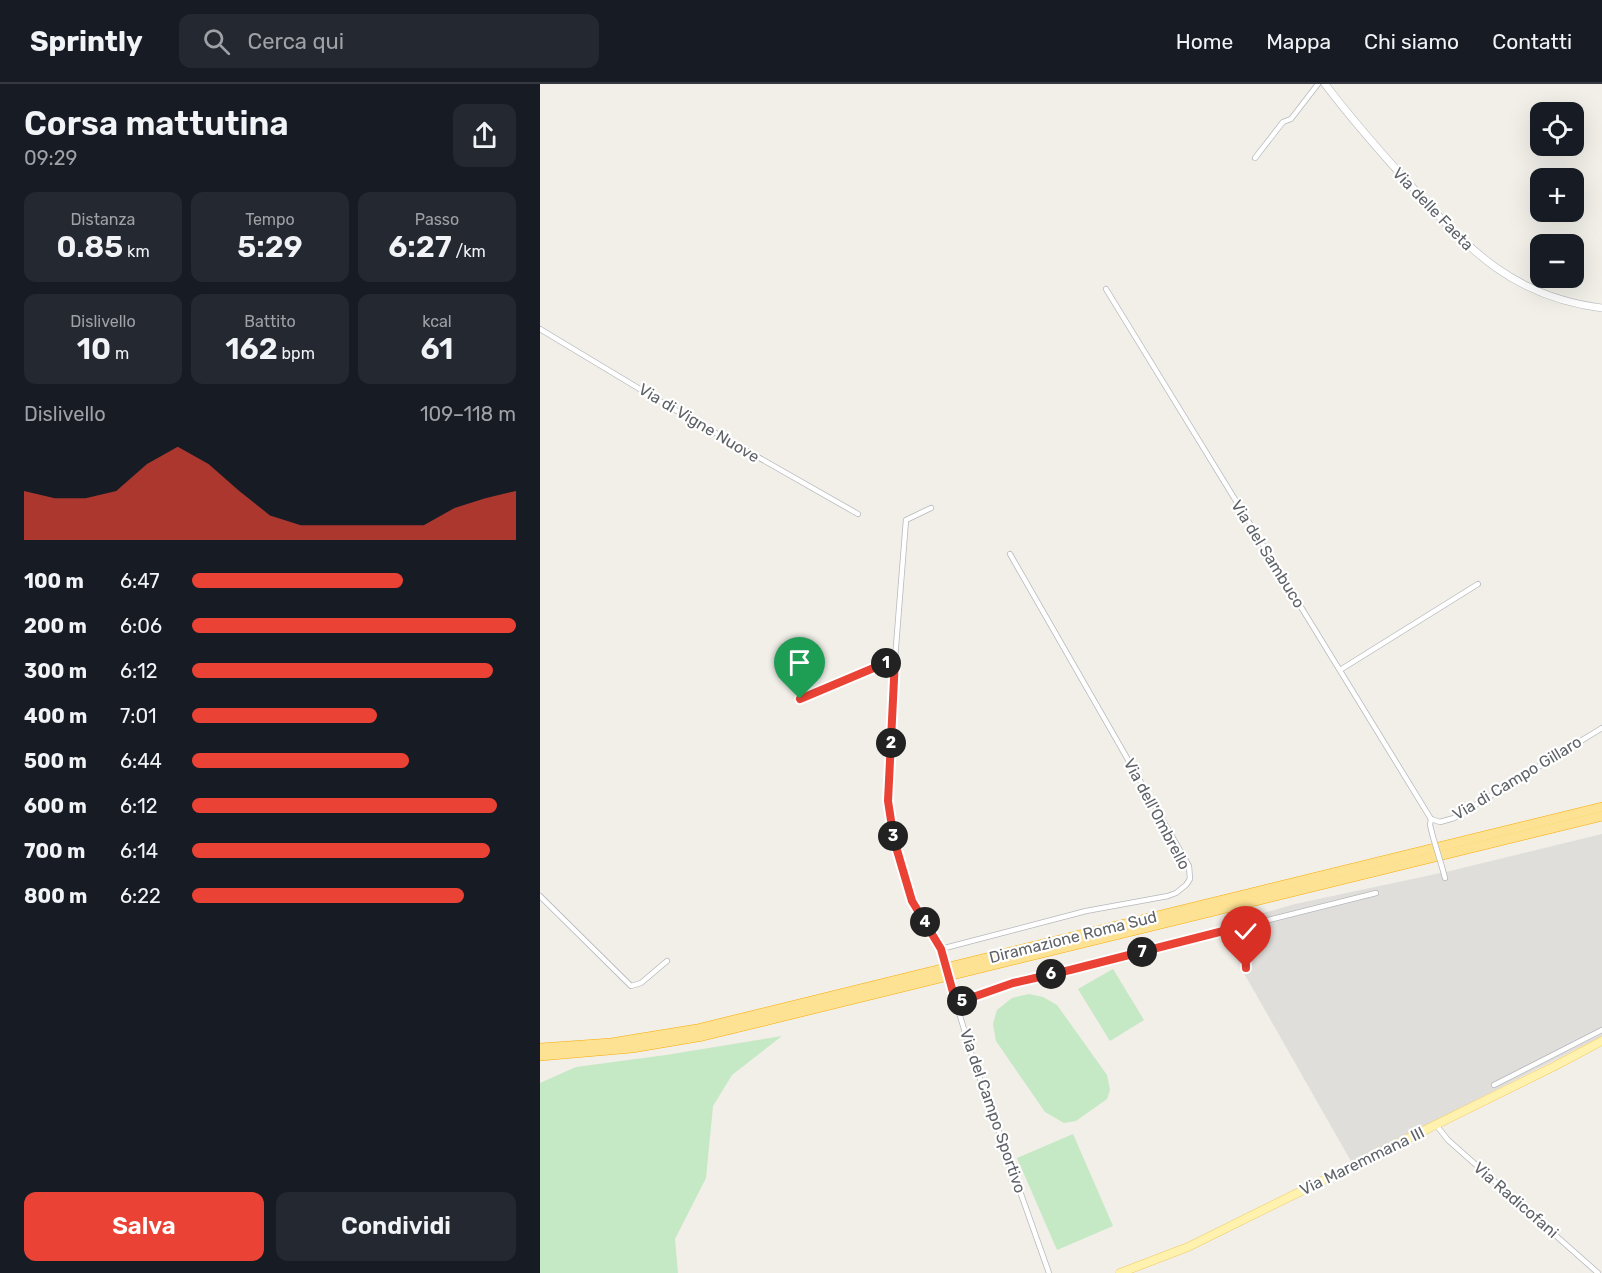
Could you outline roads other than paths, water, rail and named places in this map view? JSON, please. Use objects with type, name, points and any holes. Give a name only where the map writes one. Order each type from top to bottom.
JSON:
[{"type":"highway","name":"Diramazione Roma Sud","points":[[540,1048],[621,1042],[697,1029],[1602,807]]},
{"type":"highway","name":"Diramazione Roma Sud","points":[[540,1056],[632,1048],[703,1036],[1602,816]]},
{"type":"main road","name":"Via Maremmana III","points":[[1125,1272],[1188,1247],[1553,1068],[1602,1041]]},
{"type":"street","points":[[1255,158],[1283,122],[1291,119],[1318,84]]},
{"type":"street","name":"Via delle Faeta","points":[[1325,84],[1375,147],[1456,235],[1485,262],[1546,296],[1579,305],[1602,308]]},
{"type":"street","name":"Via del Sambuco","points":[[1106,289],[1431,819]]},
{"type":"street","name":"Via di Vigne Nuove","points":[[540,329],[663,403],[858,514]]},
{"type":"street","name":"Via del Campo Sportivo","points":[[931,508],[906,520],[895,659],[889,784],[890,820],[912,901],[943,952],[973,1059],[1049,1273]]},
{"type":"street","name":"Via dell'Ombrello","points":[[943,952],[1086,911],[1168,896],[1182,890],[1190,879],[1189,866],[1010,554]]},
{"type":"street","points":[[1340,670],[1478,584]]},
{"type":"street","points":[[800,699],[895,659]]},
{"type":"street","name":"Via di Campo Gillaro","points":[[1431,819],[1440,822],[1454,818],[1602,728]]},
{"type":"street","points":[[1431,819],[1430,825],[1445,878]]},
{"type":"street","points":[[956,1003],[1013,983],[1376,893]]},
{"type":"street","points":[[540,896],[631,986],[640,983],[666,961]]},
{"type":"street","points":[[1239,927],[1245,940],[1246,968]]},
{"type":"street","points":[[1494,1085],[1602,1030]]},
{"type":"street","name":"Via Radicofani","points":[[1436,1125],[1448,1140],[1598,1273]]}]
